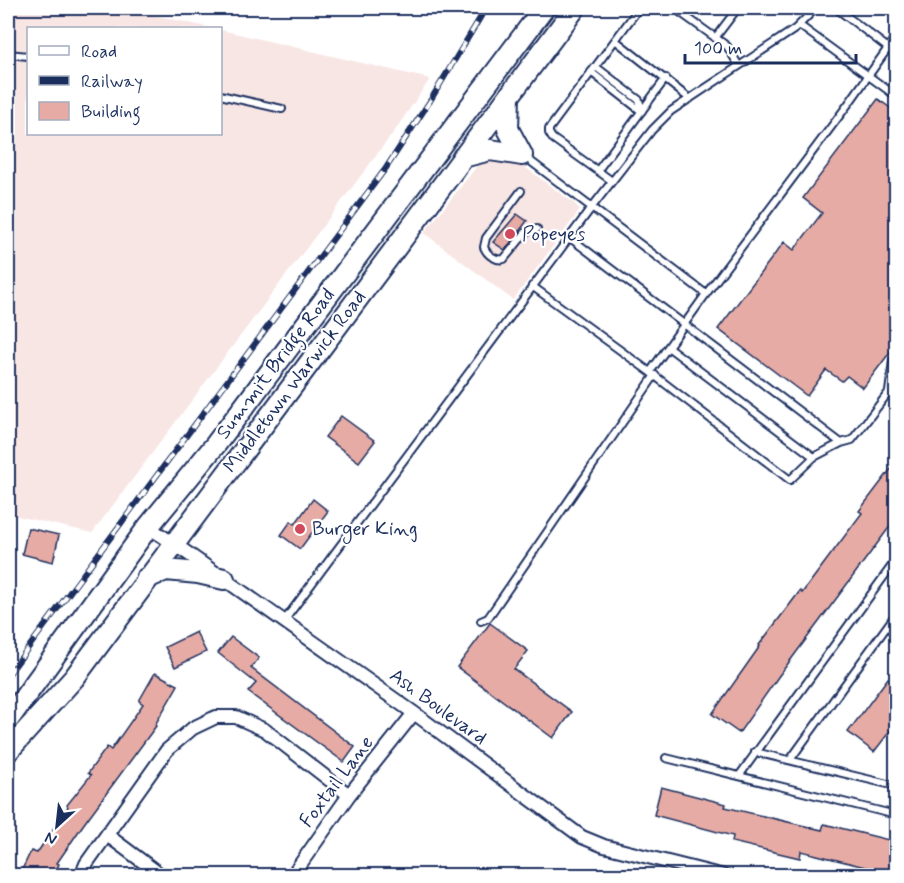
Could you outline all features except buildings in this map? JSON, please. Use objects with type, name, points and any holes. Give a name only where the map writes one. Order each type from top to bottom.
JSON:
[{"type":"main road","name":"Summit Bridge Road","points":[[8,720],[148,527],[216,444],[544,8]]},
{"type":"main road","name":"Middletown Warwick Road","points":[[8,752],[74,678],[575,8]]},
{"type":"main road","points":[[509,96],[508,129],[522,155]]},
{"type":"main road","points":[[464,157],[490,150],[522,155]]},
{"type":"main road","points":[[147,578],[166,570],[198,573],[224,579]]},
{"type":"street","name":"Ash Boulevard","points":[[148,527],[414,713],[582,837],[604,846],[724,876]]},
{"type":"street","name":"Foxtail Lane","points":[[292,876],[349,795],[414,713]]},
{"type":"street","points":[[81,876],[86,864],[167,750],[193,729],[216,717],[236,717],[265,730],[349,795]]},
{"type":"street","points":[[106,835],[162,876]]},
{"type":"lane","points":[[612,181],[552,138],[549,129],[639,8]]},
{"type":"lane","points":[[674,8],[727,46],[739,66]]},
{"type":"lane","points":[[715,38],[734,13],[728,8]]},
{"type":"lane","points":[[284,621],[532,286],[652,130],[671,111],[799,25],[816,8]]},
{"type":"lane","points":[[836,8],[897,55]]},
{"type":"lane","points":[[799,25],[897,96]]},
{"type":"lane","points":[[481,621],[488,618],[653,373],[668,347],[897,35]]},
{"type":"lane","points":[[615,40],[690,99]]},
{"type":"lane","points":[[8,54],[27,56]]},
{"type":"lane","points":[[593,69],[639,100],[642,111]]},
{"type":"lane","points":[[598,170],[666,78]]},
{"type":"lane","points":[[222,95],[282,109]]},
{"type":"lane","points":[[522,155],[706,294]]},
{"type":"lane","points":[[521,191],[483,242],[485,250],[495,259],[504,259],[526,232],[537,229]]},
{"type":"lane","points":[[569,237],[841,442]]},
{"type":"lane","points":[[532,286],[653,373],[790,480],[814,457],[841,442],[852,440],[889,392],[893,361],[897,357]]},
{"type":"lane","points":[[668,347],[814,457]]},
{"type":"lane","points":[[739,776],[897,560]]},
{"type":"lane","points":[[790,760],[810,729],[897,614]]},
{"type":"lane","points":[[755,752],[897,786]]},
{"type":"lane","points":[[666,758],[897,815]]},
{"type":"shaded area","points":[[8,8],[121,8],[207,27],[27,27],[27,135],[222,135],[222,30],[430,79],[396,129],[92,533],[8,514]]},
{"type":"shaded area","points":[[482,160],[515,160],[580,210],[513,300],[424,233]]},
{"type":"railway","points":[[8,675],[386,168],[430,101],[486,8]]},
{"type":"place","name":"Popeyes","points":[[510,234]]},
{"type":"place","name":"Burger King","points":[[300,529]]}]
